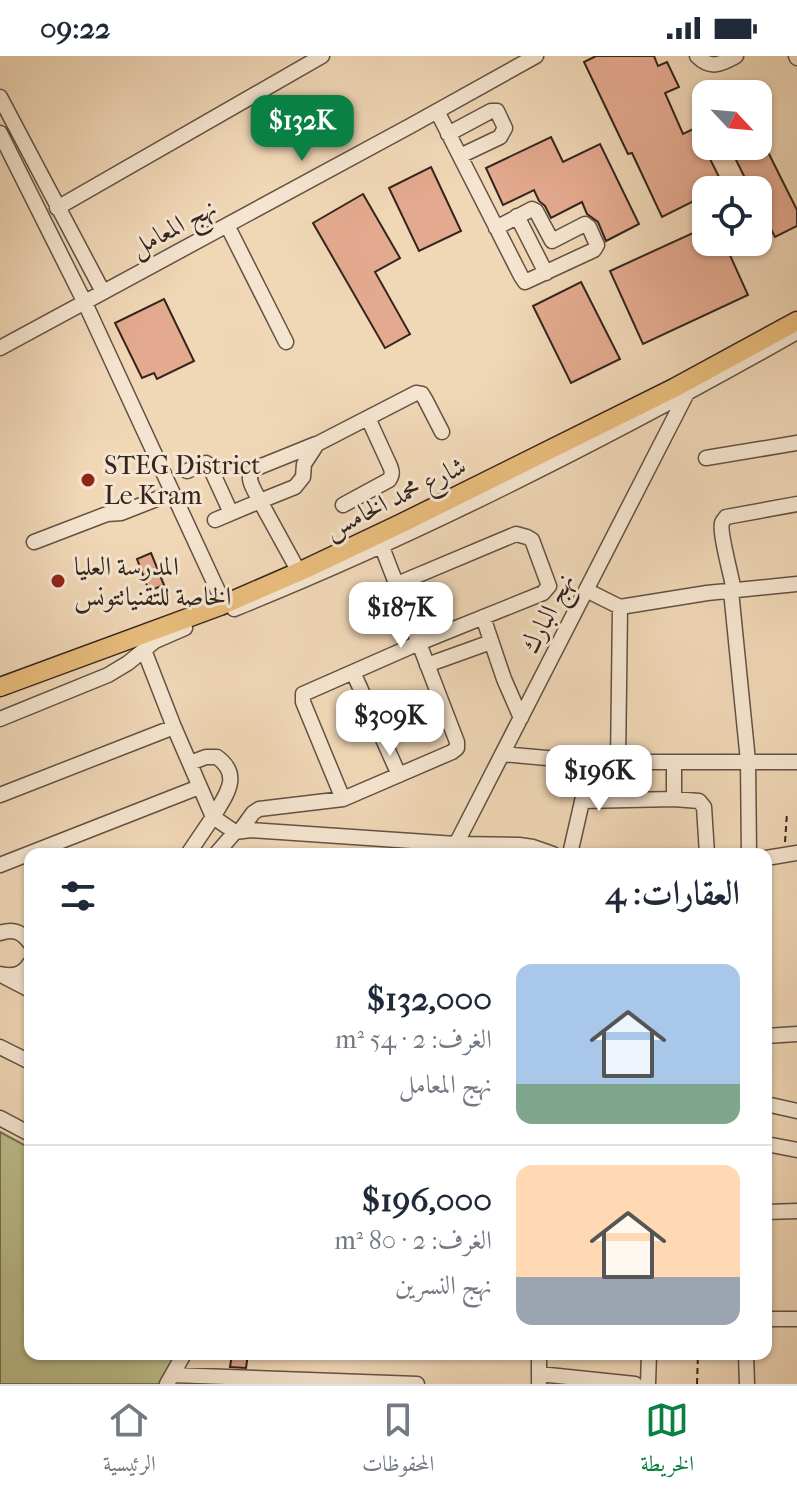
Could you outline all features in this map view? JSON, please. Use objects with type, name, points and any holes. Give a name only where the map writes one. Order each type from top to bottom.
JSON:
[{"type":"main road","name":"شارع محمد الخامس","points":[[0,687],[224,604],[299,572],[674,388],[797,321]]},
{"type":"street","points":[[57,208],[322,56]]},
{"type":"street","name":"نهج المعامل","points":[[0,348],[536,56]]},
{"type":"street","points":[[697,56],[710,66],[720,65],[736,56]]},
{"type":"street","points":[[0,97],[103,292]]},
{"type":"street","points":[[437,111],[525,282],[597,245],[589,227],[583,224],[552,241]]},
{"type":"street","points":[[448,134],[491,111],[497,111],[505,128],[500,137],[460,156]]},
{"type":"street","points":[[0,133],[85,303],[224,604]]},
{"type":"street","points":[[496,228],[534,209],[563,265]]},
{"type":"street","points":[[517,216],[546,273]]},
{"type":"street","points":[[227,225],[286,342]]},
{"type":"street","points":[[0,719],[108,675],[165,636],[382,547],[488,496],[686,394],[797,332]]},
{"type":"street","points":[[299,572],[260,501],[249,477],[250,472],[317,444],[416,393],[422,394],[442,432]]},
{"type":"street","name":"نهج البارك","points":[[455,848],[686,394]]},
{"type":"street","points":[[343,505],[391,477],[390,466],[368,418]]},
{"type":"street","points":[[706,458],[797,443]]},
{"type":"street","points":[[215,520],[295,487],[303,477],[304,464],[317,444]]},
{"type":"street","points":[[187,471],[206,463],[209,465],[231,513]]},
{"type":"street","points":[[34,542],[172,493]]},
{"type":"street","points":[[749,848],[748,761],[732,591],[721,525],[726,517],[797,504]]},
{"type":"street","points":[[343,799],[303,702],[305,692],[543,593],[549,583],[532,540],[516,534],[397,584]]},
{"type":"street","points":[[222,848],[253,813],[262,808],[343,799],[457,748],[382,547]]},
{"type":"street","points":[[586,590],[620,607],[797,584]]},
{"type":"street","points":[[618,763],[620,607]]},
{"type":"street","points":[[483,617],[521,718]]},
{"type":"street","points":[[427,665],[491,642]]},
{"type":"street","points":[[144,650],[213,817],[238,832],[259,830],[444,848]]},
{"type":"street","points":[[353,672],[399,775]]},
{"type":"street","points":[[0,795],[174,727]]},
{"type":"street","points":[[502,754],[618,763],[797,762]]},
{"type":"street","points":[[190,763],[217,757],[231,773],[230,784],[213,817],[192,848]]},
{"type":"street","points":[[571,848],[591,762]]},
{"type":"street","points":[[674,762],[674,799]]},
{"type":"street","points":[[43,848],[199,787]]},
{"type":"street","points":[[582,801],[695,800],[704,807],[707,848]]},
{"type":"street","points":[[470,848],[519,845],[536,848]]},
{"type":"street","points":[[0,865],[24,856]]},
{"type":"street","points":[[0,933],[12,930],[24,935]]},
{"type":"street","points":[[1,974],[14,976],[24,971]]},
{"type":"street","points":[[1,974],[24,987]]},
{"type":"street","points":[[772,1036],[797,1034]]},
{"type":"street","points":[[0,1047],[24,1059]]},
{"type":"street","points":[[772,1105],[797,1111]]},
{"type":"street","points":[[0,1118],[24,1131]]},
{"type":"street","points":[[772,1145],[797,1150]]},
{"type":"street","points":[[772,1212],[797,1211]]},
{"type":"street","points":[[772,1319],[797,1319]]},
{"type":"street","points":[[181,1360],[170,1380],[417,1384]]},
{"type":"street","points":[[648,1384],[649,1360]]},
{"type":"street","points":[[746,1360],[747,1384]]},
{"type":"street","points":[[539,1379],[635,1384]]},
{"type":"path","points":[[787,813],[791,854]]},
{"type":"path","points":[[697,1384],[698,1360]]},
{"type":"green space","points":[[0,1132],[24,1145],[24,1360],[174,1360],[161,1384],[0,1384]]},
{"type":"building","points":[[596,56],[654,56],[658,66],[667,62],[679,87],[665,93],[683,134],[692,130],[692,160],[710,160],[718,176],[692,176],[692,202],[662,217],[584,62]]},
{"type":"building","points":[[551,137],[563,162],[600,144],[639,224],[606,241],[598,222],[587,214],[582,202],[551,218],[534,190],[503,205],[486,168]]},
{"type":"building","points":[[736,160],[772,160],[797,210],[797,226],[775,237],[772,231],[772,176],[744,176]]},
{"type":"building","points":[[431,167],[461,231],[419,251],[389,188]]},
{"type":"building","points":[[363,194],[400,258],[375,272],[410,334],[385,348],[313,223]]},
{"type":"building","points":[[692,233],[692,256],[730,256],[748,295],[643,344],[610,271]]},
{"type":"building","points":[[581,282],[620,359],[571,383],[533,306]]},
{"type":"building","points":[[164,299],[194,361],[157,379],[154,373],[142,378],[115,323]]},
{"type":"building","points":[[151,553],[164,585],[149,591],[137,559]]},
{"type":"building","points":[[231,1360],[247,1360],[246,1368],[230,1367]]},
{"type":"place","name":"STEG District Le Kram","points":[[88,480]]},
{"type":"place","name":"المدرسة العليا الخاصة للتقنياتتونس","points":[[58,581]]}]
